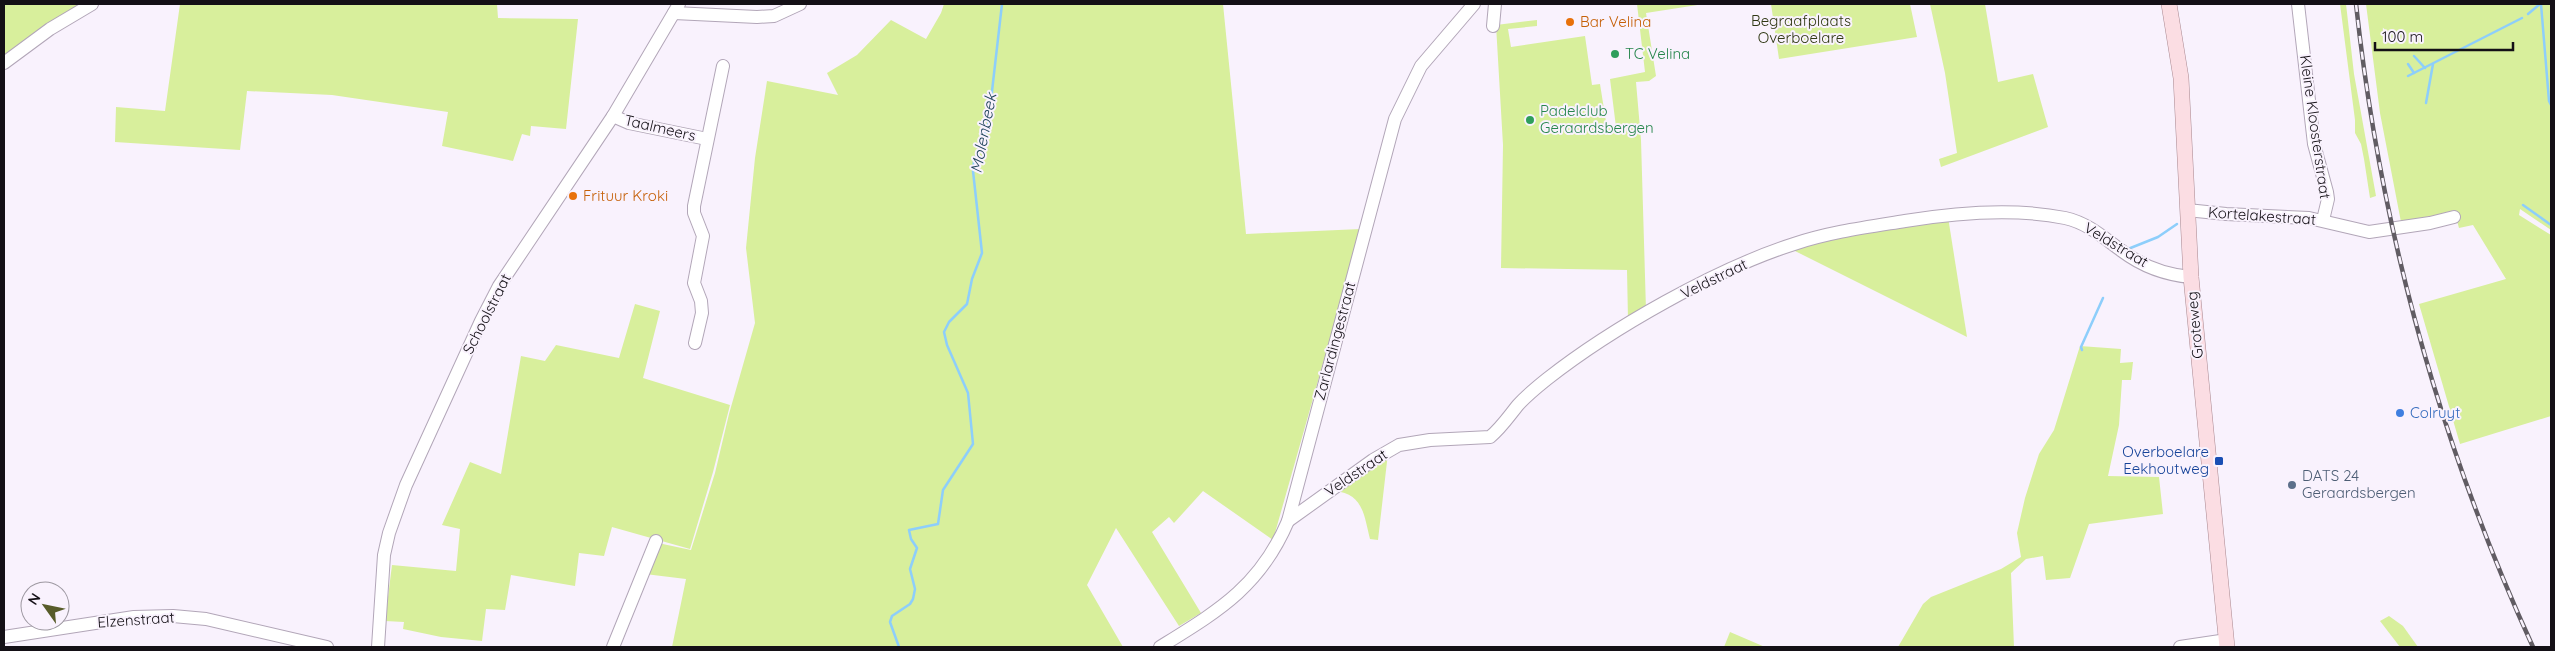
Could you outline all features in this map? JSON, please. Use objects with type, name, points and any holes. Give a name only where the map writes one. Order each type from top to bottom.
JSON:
[{"type":"main road","name":"Groteweg","points":[[2169,4],[2182,78],[2191,277],[2227,644]]},
{"type":"street","points":[[4,64],[50,29],[92,4]]},
{"type":"street","points":[[677,8],[757,17],[774,16],[800,4]]},
{"type":"street","name":"Zarlardingestraat","points":[[1160,647],[1203,621],[1249,584],[1268,560],[1288,521],[1395,119],[1420,66],[1474,4]]},
{"type":"street","points":[[1493,26],[1495,4]]},
{"type":"street","name":"Kleine Kloosterstraat","points":[[2298,4],[2314,144],[2328,199],[2323,220]]},
{"type":"street","name":"Schoolstraat","points":[[378,647],[384,554],[391,525],[406,485],[499,286],[613,116],[677,8]]},
{"type":"street","name":"Taalmeers","points":[[695,343],[702,313],[701,301],[694,283],[703,236],[694,212],[694,206],[723,66]]},
{"type":"street","name":"Taalmeers","points":[[613,116],[629,123],[707,139]]},
{"type":"street","name":"Kortelakestraat","points":[[2187,210],[2323,220],[2360,231],[2378,232],[2454,217]]},
{"type":"street","name":"Veldstraat","points":[[1288,521],[1373,460],[1399,445],[1430,440],[1490,438],[1534,390],[1574,360],[1630,324],[1691,289],[1770,252],[1796,243],[1864,228],[1932,217],[1974,213],[2065,218],[2085,225],[2144,264],[2162,272],[2191,277]]},
{"type":"street","points":[[614,647],[656,541]]},
{"type":"street","name":"Elzenstraat","points":[[4,637],[134,617],[173,616],[215,621],[327,647]]},
{"type":"street","points":[[2180,647],[2227,644]]},
{"type":"green space","points":[[4,4],[85,4],[4,59]]},
{"type":"green space","points":[[180,4],[497,4],[498,18],[578,19],[566,129],[531,126],[530,136],[522,134],[513,161],[442,146],[448,112],[332,95],[247,91],[240,150],[115,142],[116,107],[165,111]]},
{"type":"green space","points":[[944,4],[1223,4],[1246,234],[1361,229],[1273,540],[1203,491],[1174,523],[1169,517],[1152,532],[1201,613],[1179,626],[1116,528],[1087,585],[1123,647],[672,647],[686,579],[645,574],[658,543],[691,550],[715,473],[729,414],[755,323],[746,248],[755,158],[767,81],[838,95],[827,73],[857,55],[891,20],[926,39]]},
{"type":"green space","points":[[1637,4],[1704,4],[1646,13],[1656,76],[1649,81],[1636,82],[1641,140],[1646,310],[1628,320],[1627,270],[1501,268],[1503,145],[1496,25],[1537,20],[1537,26],[1508,29],[1511,47],[1585,36],[1592,85],[1600,84],[1607,128],[1616,127],[1610,79],[1645,72]]},
{"type":"green space","name":"Begraafplaats Overboelare","points":[[1771,4],[1910,4],[1917,37],[1779,59]]},
{"type":"green space","points":[[1930,4],[1985,4],[1998,82],[2033,74],[2048,127],[1941,167],[1939,159],[1957,153],[1945,73]]},
{"type":"green space","points":[[2340,4],[2346,4],[2354,74],[2376,196],[2370,198],[2361,144],[2355,133],[2355,120]]},
{"type":"green space","points":[[2366,4],[2551,4],[2551,230],[2520,209],[2519,215],[2551,235],[2551,416],[2460,444],[2419,304],[2506,279],[2473,225],[2459,228],[2454,210],[2441,215],[2401,222],[2380,113]]},
{"type":"green space","points":[[1948,217],[1967,337],[1793,250],[1827,236]]},
{"type":"green space","points":[[635,304],[660,311],[643,378],[730,405],[713,472],[690,549],[612,527],[604,556],[579,553],[575,586],[511,575],[505,610],[486,609],[482,641],[441,637],[403,629],[404,622],[385,621],[392,565],[456,571],[460,529],[442,525],[470,462],[501,474],[521,356],[545,361],[556,345],[619,358]]},
{"type":"green space","points":[[2080,346],[2121,349],[2120,363],[2133,362],[2131,380],[2122,380],[2119,425],[2108,476],[2159,477],[2163,514],[2089,524],[2070,578],[2046,580],[2043,556],[2026,559],[2011,573],[2014,647],[1898,647],[1923,604],[1931,597],[2001,569],[2021,557],[2017,533],[2025,498],[2039,454],[2054,430]]},
{"type":"green space","points":[[1388,453],[1378,540],[1370,539],[1364,514],[1357,501],[1351,496],[1334,491]]},
{"type":"green space","points":[[2389,616],[2403,626],[2418,647],[2400,647],[2380,621]]},
{"type":"green space","points":[[1730,632],[1765,647],[1724,647]]},
{"type":"waterway","name":"Molenbeek","points":[[899,647],[890,622],[892,616],[910,604],[913,599],[915,589],[910,569],[917,548],[911,539],[909,530],[938,524],[943,490],[973,444],[968,393],[947,345],[944,332],[949,322],[967,304],[972,279],[982,253],[973,171],[974,161],[988,126],[1002,4]]},
{"type":"waterway","points":[[2528,14],[2540,4]]},
{"type":"waterway","points":[[2541,4],[2549,101],[2551,105]]},
{"type":"waterway","points":[[2408,76],[2522,18]]},
{"type":"waterway","points":[[2414,56],[2425,68]]},
{"type":"waterway","points":[[2408,64],[2414,73]]},
{"type":"waterway","points":[[2426,103],[2433,64]]},
{"type":"waterway","points":[[2523,205],[2551,225]]},
{"type":"waterway","points":[[2128,249],[2158,237],[2177,224]]},
{"type":"waterway","points":[[2082,350],[2081,347],[2103,298]]},
{"type":"railway","points":[[2356,4],[2381,170],[2398,251],[2419,333],[2442,413],[2469,492],[2533,647]]},
{"type":"place","name":"Bar Velina","points":[[1570,22]]},
{"type":"place","name":"TC Velina","points":[[1615,54]]},
{"type":"place","name":"Padelclub Geraardsbergen","points":[[1530,120]]},
{"type":"place","name":"Frituur Kroki","points":[[573,196]]},
{"type":"place","name":"Colruyt","points":[[2400,413]]},
{"type":"place","name":"Overboelare Eekhoutweg","points":[[2219,461]]},
{"type":"place","name":"DATS 24 Geraardsbergen","points":[[2292,485]]}]
